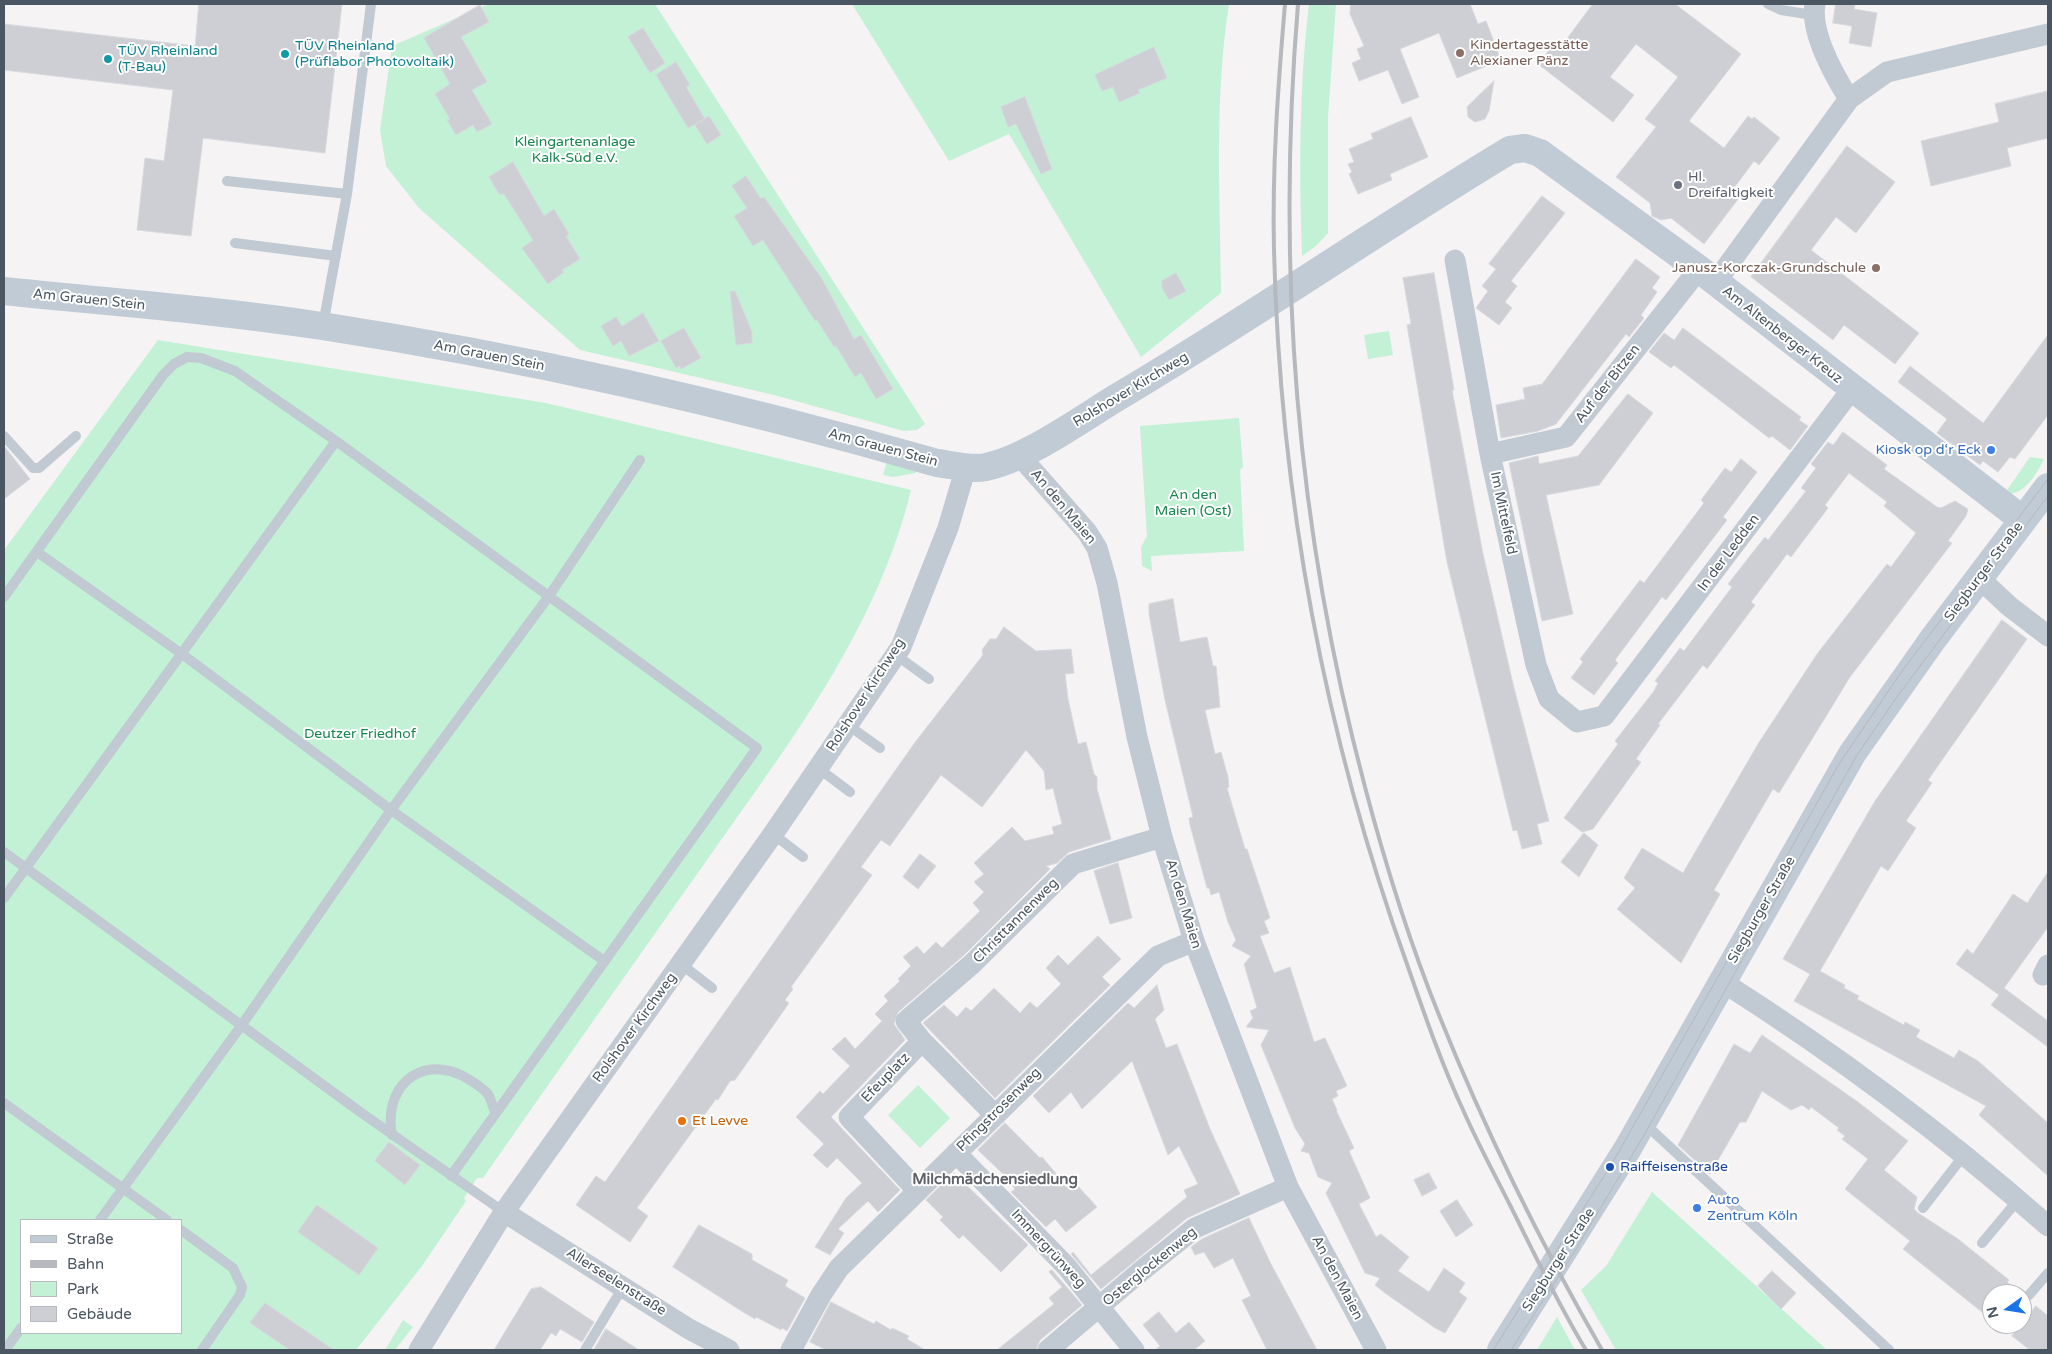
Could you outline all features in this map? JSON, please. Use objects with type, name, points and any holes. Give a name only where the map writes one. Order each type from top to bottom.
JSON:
[{"type":"street","points":[[1814,10],[1832,72],[1850,99]]},
{"type":"street","name":"Auf der Bitzen","points":[[1490,454],[1566,437],[1707,276],[1850,99],[1887,72],[2048,34]]},
{"type":"street","name":"Am Altenberger Kreuz","points":[[1510,150],[1525,148],[1540,153],[1707,276],[2023,520]]},
{"type":"street","name":"Rolshover Kirchweg","points":[[419,1350],[504,1212],[681,964],[896,655],[926,588],[966,467],[986,467],[1019,455],[1204,346],[1419,204],[1510,150]]},
{"type":"street","name":"Im Mittelfeld","points":[[1455,260],[1490,454],[1536,666],[1548,699],[1577,722],[1604,716]]},
{"type":"street","name":"Am Grauen Stein","points":[[4,291],[323,326],[453,348],[594,376],[700,400],[937,463],[966,467]]},
{"type":"street","name":"In der Ledden","points":[[1604,716],[1852,389]]},
{"type":"street","name":"An den Maien","points":[[1019,455],[1087,532],[1097,548],[1107,583],[1137,737],[1162,837],[1194,941],[1288,1187],[1376,1350]]},
{"type":"street","name":"Siegburger Straße","points":[[1502,1350],[1584,1222],[1643,1122],[1721,981],[1852,754],[1888,701],[2048,487]]},
{"type":"street","points":[[1979,578],[2009,606],[2048,636]]},
{"type":"street","name":"Christtannenweg","points":[[922,1041],[906,1020],[972,964],[1073,864],[1162,837]]},
{"type":"street","name":"Pfingstrosenweg","points":[[791,1350],[821,1295],[839,1268],[1158,956],[1194,941]]},
{"type":"street","points":[[1721,981],[1819,1044],[1964,1155],[2048,1226]]},
{"type":"street","name":"Efeuplatz","points":[[917,1190],[848,1117],[922,1041],[994,1115]]},
{"type":"street","name":"Immergrünweg","points":[[956,1153],[1066,1266],[1134,1350]]},
{"type":"street","name":"Osterglockenweg","points":[[1048,1350],[1195,1228],[1288,1187]]},
{"type":"street","name":"Allerseelenstraße","points":[[504,1212],[720,1348]]},
{"type":"lane","points":[[323,326],[347,194],[371,4]]},
{"type":"lane","points":[[1768,4],[1781,10],[1814,10]]},
{"type":"lane","points":[[226,181],[347,194]]},
{"type":"lane","points":[[235,243],[336,256]]},
{"type":"lane","points":[[4,597],[163,375],[174,364],[187,358],[201,358],[235,371],[336,441],[757,748],[603,960],[451,1176]]},
{"type":"lane","points":[[4,436],[33,468],[39,468],[76,436]]},
{"type":"lane","points":[[4,898],[336,441]]},
{"type":"lane","points":[[101,1219],[241,1026],[390,810],[549,596],[640,460]]},
{"type":"lane","points":[[37,552],[182,654],[390,810],[603,960]]},
{"type":"lane","points":[[896,655],[929,679]]},
{"type":"lane","points":[[848,725],[880,748]]},
{"type":"lane","points":[[818,768],[850,792]]},
{"type":"lane","points":[[772,834],[803,857]]},
{"type":"lane","points":[[4,852],[392,1135],[504,1212]]},
{"type":"lane","points":[[681,964],[712,988]]},
{"type":"lane","points":[[392,1135],[391,1114],[398,1091],[404,1082],[416,1073],[428,1068],[442,1068],[469,1079],[487,1094],[495,1112]]},
{"type":"lane","points":[[4,1104],[166,1219]]},
{"type":"lane","points":[[1643,1122],[1889,1350]]},
{"type":"lane","points":[[1923,1208],[1964,1155]]},
{"type":"lane","points":[[1982,1243],[2018,1200]]},
{"type":"lane","points":[[182,1231],[233,1268],[242,1287],[240,1295],[202,1350]]},
{"type":"lane","points":[[2032,1292],[2048,1273]]},
{"type":"lane","points":[[585,1350],[623,1287]]},
{"type":"lane","points":[[5,1350],[20,1329]]},
{"type":"green space","name":"Kleingartenanlage Kalk-Süd e.V.","points":[[489,4],[655,4],[925,424],[917,430],[904,431],[774,395],[580,350],[419,208],[386,166],[380,130],[392,46]]},
{"type":"green space","points":[[852,4],[1229,4],[1221,76],[1219,148],[1221,293],[1141,357],[1009,134],[949,161]]},
{"type":"green space","points":[[1309,4],[1336,4],[1328,117],[1328,233],[1316,246],[1302,256],[1301,130],[1303,67]]},
{"type":"green space","points":[[1389,331],[1393,355],[1368,359],[1364,335]]},
{"type":"green space","name":"Deutzer Friedhof","points":[[158,340],[546,403],[911,490],[896,541],[876,591],[853,638],[827,684],[798,729],[483,1178],[477,1178],[464,1198],[466,1201],[422,1266],[356,1350],[4,1350],[4,550]]},
{"type":"green space","name":"An den Maien (Ost)","points":[[1239,418],[1243,467],[1240,470],[1244,551],[1151,556],[1152,571],[1142,566],[1141,547],[1147,536],[1140,426]]},
{"type":"green space","points":[[2030,457],[2044,459],[2034,477],[2018,492],[2012,494],[2005,493]]},
{"type":"green space","points":[[887,461],[916,470],[916,473],[893,477],[883,475]]},
{"type":"green space","points":[[918,1085],[950,1118],[920,1148],[888,1115]]},
{"type":"green space","points":[[1652,1192],[1827,1350],[1616,1350],[1581,1290],[1606,1266]]},
{"type":"green space","points":[[1557,1317],[1575,1350],[1537,1350]]},
{"type":"green space","points":[[403,1320],[413,1327],[395,1350],[385,1350]]},
{"type":"building","points":[[199,4],[342,4],[325,153],[203,138],[191,236],[137,230],[145,158],[164,161],[173,90],[4,70],[4,24],[195,46]]},
{"type":"building","points":[[1351,4],[1470,4],[1478,24],[1486,21],[1501,60],[1457,78],[1439,33],[1400,49],[1419,97],[1402,104],[1388,70],[1359,81],[1352,63],[1361,59],[1357,49],[1364,46],[1350,14]]},
{"type":"building","points":[[1593,4],[1675,4],[1741,54],[1689,121],[1724,148],[1748,116],[1752,119],[1754,117],[1780,138],[1759,165],[1754,161],[1734,188],[1742,194],[1704,244],[1671,218],[1661,220],[1652,216],[1650,203],[1616,177],[1656,127],[1645,119],[1678,77],[1636,44],[1610,77],[1634,95],[1613,122],[1538,64],[1556,41],[1562,45]]},
{"type":"building","points":[[1836,4],[1855,4],[1854,9],[1877,13],[1871,47],[1849,43],[1852,26],[1833,23]]},
{"type":"building","points":[[480,5],[489,22],[461,37],[487,82],[472,90],[492,124],[477,132],[473,125],[456,135],[447,120],[450,119],[435,94],[450,84],[424,38]]},
{"type":"building","points":[[643,28],[665,63],[650,73],[628,37]]},
{"type":"building","points":[[1154,47],[1167,78],[1138,90],[1140,93],[1119,102],[1113,87],[1102,91],[1095,75]]},
{"type":"building","points":[[676,62],[690,85],[686,87],[705,119],[688,128],[656,75]]},
{"type":"building","points":[[1494,81],[1489,111],[1485,119],[1475,122],[1468,117],[1467,107]]},
{"type":"building","points":[[2048,91],[2048,138],[2007,148],[2011,166],[1931,186],[1921,141],[1999,122],[1995,104]]},
{"type":"building","points":[[1025,97],[1052,169],[1041,174],[1016,124],[1008,127],[1001,107]]},
{"type":"building","points":[[709,116],[721,135],[707,144],[695,125]]},
{"type":"building","points":[[1411,117],[1428,157],[1390,174],[1392,180],[1358,194],[1349,174],[1352,172],[1348,164],[1354,162],[1349,149],[1373,139],[1371,134]]},
{"type":"building","points":[[1847,146],[1895,182],[1856,233],[1836,217],[1811,250],[1919,333],[1895,364],[1844,325],[1833,340],[1751,277]]},
{"type":"building","points":[[513,162],[544,216],[554,209],[569,234],[566,236],[580,259],[562,270],[564,272],[548,284],[522,248],[533,240],[504,194],[499,194],[489,177]]},
{"type":"building","points":[[746,176],[761,199],[764,197],[822,279],[854,339],[861,335],[893,389],[876,399],[861,373],[855,377],[836,346],[834,347],[817,320],[815,321],[763,240],[753,246],[734,216],[747,208],[732,186]]},
{"type":"building","points":[[1542,196],[1565,213],[1511,281],[1517,286],[1505,302],[1512,308],[1499,325],[1476,308],[1488,291],[1482,286],[1496,269],[1489,264]]},
{"type":"building","points":[[1636,259],[1660,277],[1652,288],[1657,292],[1641,315],[1644,318],[1629,337],[1626,334],[1556,424],[1538,431],[1501,438],[1496,405],[1525,399],[1523,388],[1542,384]]},
{"type":"building","points":[[1176,273],[1186,291],[1169,300],[1162,288],[1162,281]]},
{"type":"building","points":[[1434,273],[1454,390],[1452,390],[1483,554],[1514,688],[1549,821],[1537,824],[1542,844],[1522,849],[1517,830],[1513,831],[1447,562],[1407,325],[1411,324],[1403,278]]},
{"type":"building","points":[[735,291],[752,332],[752,343],[736,345],[730,292]]},
{"type":"building","points":[[643,313],[659,341],[629,356],[621,341],[613,346],[601,326],[616,317],[622,326]]},
{"type":"building","points":[[684,328],[701,358],[681,369],[680,366],[676,368],[661,341]]},
{"type":"building","points":[[1683,328],[1801,417],[1799,420],[1808,426],[1790,450],[1772,436],[1769,438],[1674,365],[1671,368],[1649,352],[1664,333],[1674,340]]},
{"type":"building","points":[[2048,335],[2048,415],[2015,459],[2010,457],[1998,472],[1983,461],[1980,465],[1937,433],[1947,419],[1898,382],[1910,366],[1983,423]]},
{"type":"building","points":[[1628,394],[1653,413],[1599,485],[1546,495],[1573,614],[1542,621],[1509,463],[1538,456],[1539,464],[1578,456]]},
{"type":"building","points":[[1843,432],[1887,465],[1884,469],[1937,507],[1941,508],[1955,501],[1968,509],[1966,516],[1948,541],[1952,543],[1850,677],[1779,793],[1773,789],[1714,890],[1720,894],[1681,963],[1617,909],[1635,888],[1624,878],[1642,848],[1683,873],[1758,744],[1817,654],[1887,564],[1891,567],[1916,533],[1884,506],[1887,502],[1849,473],[1825,505],[1828,508],[1791,557],[1787,554],[1751,602],[1755,605],[1707,669],[1703,665],[1658,724],[1660,725],[1636,759],[1641,762],[1593,829],[1582,832],[1564,818],[1618,744],[1615,741],[1654,691],[1658,683],[1655,681],[1680,648],[1684,651],[1732,587],[1728,584],[1765,537],[1768,540],[1806,491],[1801,488],[1816,468],[1811,464],[1828,442],[1833,445]]},
{"type":"building","points":[[4,446],[30,479],[4,499]]},
{"type":"building","points":[[1741,459],[1757,472],[1723,517],[1727,520],[1666,600],[1662,597],[1615,660],[1618,663],[1594,695],[1571,678],[1583,662],[1580,659],[1640,580],[1644,583],[1704,503],[1701,500],[1725,468],[1731,472]]},
{"type":"building","points":[[1173,599],[1180,642],[1207,637],[1213,666],[1216,666],[1220,707],[1205,710],[1215,754],[1221,752],[1228,777],[1229,787],[1227,788],[1245,849],[1247,849],[1270,918],[1264,921],[1269,933],[1260,936],[1274,973],[1290,967],[1314,1042],[1325,1038],[1347,1086],[1336,1091],[1338,1096],[1332,1099],[1354,1148],[1349,1151],[1370,1198],[1359,1204],[1376,1237],[1381,1234],[1409,1257],[1398,1271],[1429,1292],[1444,1268],[1465,1283],[1459,1292],[1467,1298],[1445,1333],[1435,1328],[1375,1285],[1380,1278],[1365,1273],[1326,1193],[1332,1183],[1318,1177],[1309,1153],[1301,1151],[1305,1144],[1295,1128],[1261,1045],[1269,1030],[1246,1027],[1253,1018],[1250,1011],[1257,1008],[1244,964],[1251,956],[1232,946],[1236,940],[1228,922],[1219,892],[1211,895],[1209,888],[1207,888],[1190,825],[1189,818],[1193,817],[1165,700],[1149,614],[1149,604]]},
{"type":"building","points":[[2002,620],[2027,639],[1928,780],[1932,783],[1906,821],[1916,828],[1888,871],[1881,866],[1820,971],[1845,985],[1844,988],[1859,996],[1857,999],[1904,1025],[1905,1022],[1920,1030],[1916,1037],[1954,1058],[1959,1050],[1978,1061],[2048,1123],[2048,1176],[1979,1115],[1986,1106],[1794,1001],[1810,974],[1783,959],[1875,801]]},
{"type":"building","points":[[1004,627],[1036,651],[1071,649],[1074,673],[1065,674],[1068,699],[1078,744],[1086,742],[1094,774],[1097,777],[1097,789],[1111,839],[1069,852],[1057,863],[1046,866],[1050,869],[964,955],[898,1012],[894,1024],[905,1040],[831,1117],[900,1190],[878,1212],[868,1201],[838,1229],[844,1233],[830,1255],[815,1247],[846,1198],[862,1183],[837,1158],[827,1168],[813,1155],[824,1144],[796,1117],[820,1091],[823,1094],[850,1066],[832,1049],[845,1037],[855,1049],[882,1021],[875,1014],[888,1001],[884,996],[900,981],[898,979],[911,966],[903,957],[917,946],[924,954],[936,942],[942,948],[980,911],[973,903],[984,892],[974,882],[984,874],[974,863],[1012,827],[1025,841],[1054,834],[1052,827],[1062,824],[1053,788],[1046,790],[1044,771],[1026,750],[982,807],[941,775],[890,846],[881,840],[861,867],[872,875],[791,987],[793,989],[785,1000],[789,1003],[735,1080],[730,1081],[718,1100],[716,1099],[637,1208],[648,1216],[630,1242],[576,1205],[596,1176],[605,1182],[916,741],[983,655],[982,650],[990,639],[996,639]]},
{"type":"building","points":[[1584,833],[1598,845],[1579,877],[1561,862]]},
{"type":"building","points":[[920,854],[936,866],[918,889],[903,877]]},
{"type":"building","points":[[1118,863],[1132,918],[1110,924],[1094,871]]},
{"type":"building","points":[[2048,872],[2048,927],[2004,988],[2048,1021],[2048,1047],[1991,1005],[1999,995],[1956,964],[1967,949],[1973,954],[2013,894],[2027,903]]},
{"type":"building","points":[[1098,936],[1121,959],[1102,977],[1110,985],[995,1098],[923,1023],[944,1005],[957,1017],[966,1007],[971,1011],[994,988],[1020,1013],[1030,1002],[1037,1008],[1061,984],[1046,968],[1058,955],[1068,965]]},
{"type":"building","points":[[1157,985],[1164,1010],[1155,1019],[1166,1048],[1177,1044],[1210,1129],[1240,1194],[1187,1218],[1101,1289],[1071,1254],[1073,1252],[1091,1275],[1187,1197],[1184,1190],[1198,1184],[1179,1146],[1168,1155],[1132,1061],[1082,1109],[1071,1092],[1049,1113],[1033,1096],[1128,1003],[1134,1008]]},
{"type":"building","points":[[1762,1035],[1858,1102],[1908,1141],[1884,1170],[1917,1197],[1914,1209],[1918,1213],[1958,1239],[2009,1280],[2007,1282],[2009,1284],[1982,1284],[1982,1312],[1903,1249],[1910,1241],[1845,1189],[1868,1159],[1842,1139],[1845,1136],[1837,1130],[1839,1128],[1811,1107],[1809,1110],[1802,1105],[1791,1110],[1762,1091],[1746,1122],[1740,1122],[1710,1174],[1678,1145],[1734,1044],[1750,1053]]},
{"type":"building","points":[[1005,1123],[1040,1158],[1042,1157],[1070,1190],[1076,1184],[1097,1207],[1066,1232],[1055,1219],[1046,1227],[1011,1192],[1015,1189],[1002,1173],[978,1150]]},
{"type":"building","points":[[389,1142],[420,1165],[405,1185],[375,1161]]},
{"type":"building","points":[[954,1173],[1028,1245],[1001,1272],[963,1235],[959,1239],[940,1220],[943,1217],[926,1200]]},
{"type":"building","points":[[1429,1173],[1437,1188],[1422,1196],[1414,1180]]},
{"type":"building","points":[[1457,1200],[1473,1225],[1456,1237],[1440,1211]]},
{"type":"building","points":[[317,1205],[378,1248],[359,1275],[298,1232]]},
{"type":"building","points":[[1249,1218],[1271,1264],[1317,1350],[1267,1350],[1242,1300],[1251,1296],[1233,1258],[1214,1268],[1204,1252],[1195,1255],[1191,1247],[1202,1239]]},
{"type":"building","points":[[699,1225],[752,1254],[752,1260],[788,1280],[785,1286],[805,1298],[787,1331],[782,1328],[781,1330],[756,1317],[755,1319],[673,1267]]},
{"type":"building","points":[[1052,1270],[1082,1305],[1040,1340],[1036,1350],[997,1350],[1054,1304],[1049,1298],[1062,1287],[1049,1272]]},
{"type":"building","points":[[1772,1271],[1796,1293],[1781,1309],[1758,1286]]},
{"type":"building","points":[[541,1287],[594,1322],[582,1342],[560,1329],[556,1336],[551,1333],[540,1350],[494,1350],[531,1289]]},
{"type":"building","points":[[831,1302],[874,1324],[876,1321],[891,1330],[892,1328],[909,1336],[907,1339],[925,1350],[826,1350],[810,1342]]},
{"type":"building","points":[[265,1303],[334,1350],[290,1350],[250,1323]]},
{"type":"building","points":[[2036,1306],[2048,1316],[2048,1350],[2030,1350],[2012,1336],[2014,1334],[2032,1334],[2032,1311]]},
{"type":"building","points":[[1159,1312],[1176,1333],[1189,1322],[1205,1341],[1194,1350],[1155,1350],[1160,1346],[1143,1325]]},
{"type":"building","points":[[606,1329],[639,1350],[594,1350]]},
{"type":"tram line","points":[[1493,1350],[1610,1167],[1839,764],[1902,671],[2048,479]]},
{"type":"tram line","points":[[1511,1350],[1573,1254],[1643,1137],[1857,755],[1899,694],[2048,496]]},
{"type":"railway","points":[[1285,4],[1274,188],[1274,250],[1278,342],[1286,434],[1297,524],[1312,614],[1330,703],[1352,792],[1378,879],[1441,1058],[1481,1148],[1556,1297],[1586,1350]]},
{"type":"railway","points":[[1298,4],[1289,202],[1291,301],[1297,398],[1322,593],[1341,690],[1389,873],[1439,1015],[1494,1143],[1535,1227],[1602,1350]]},
{"type":"place","name":"Kindertagesstätte Alexianer Pänz","points":[[1460,53]]},
{"type":"place","name":"TÜV Rheinland (Prüflabor Photovoltaik)","points":[[285,54]]},
{"type":"place","name":"TÜV Rheinland (T-Bau)","points":[[108,59]]},
{"type":"place","name":"Hl. Dreifaltigkeit","points":[[1678,185]]},
{"type":"place","name":"Janusz-Korczak-Grundschule","points":[[1876,268]]},
{"type":"place","name":"Kiosk op d‘r Eck","points":[[1991,450]]},
{"type":"place","name":"Et Levve","points":[[682,1121]]},
{"type":"place","name":"Raiffeisenstraße","points":[[1610,1167]]},
{"type":"place","name":"Auto Zentrum Köln","points":[[1697,1208]]},
{"type":"district","name":"Milchmädchensiedlung","points":[[995,1180]]}]
